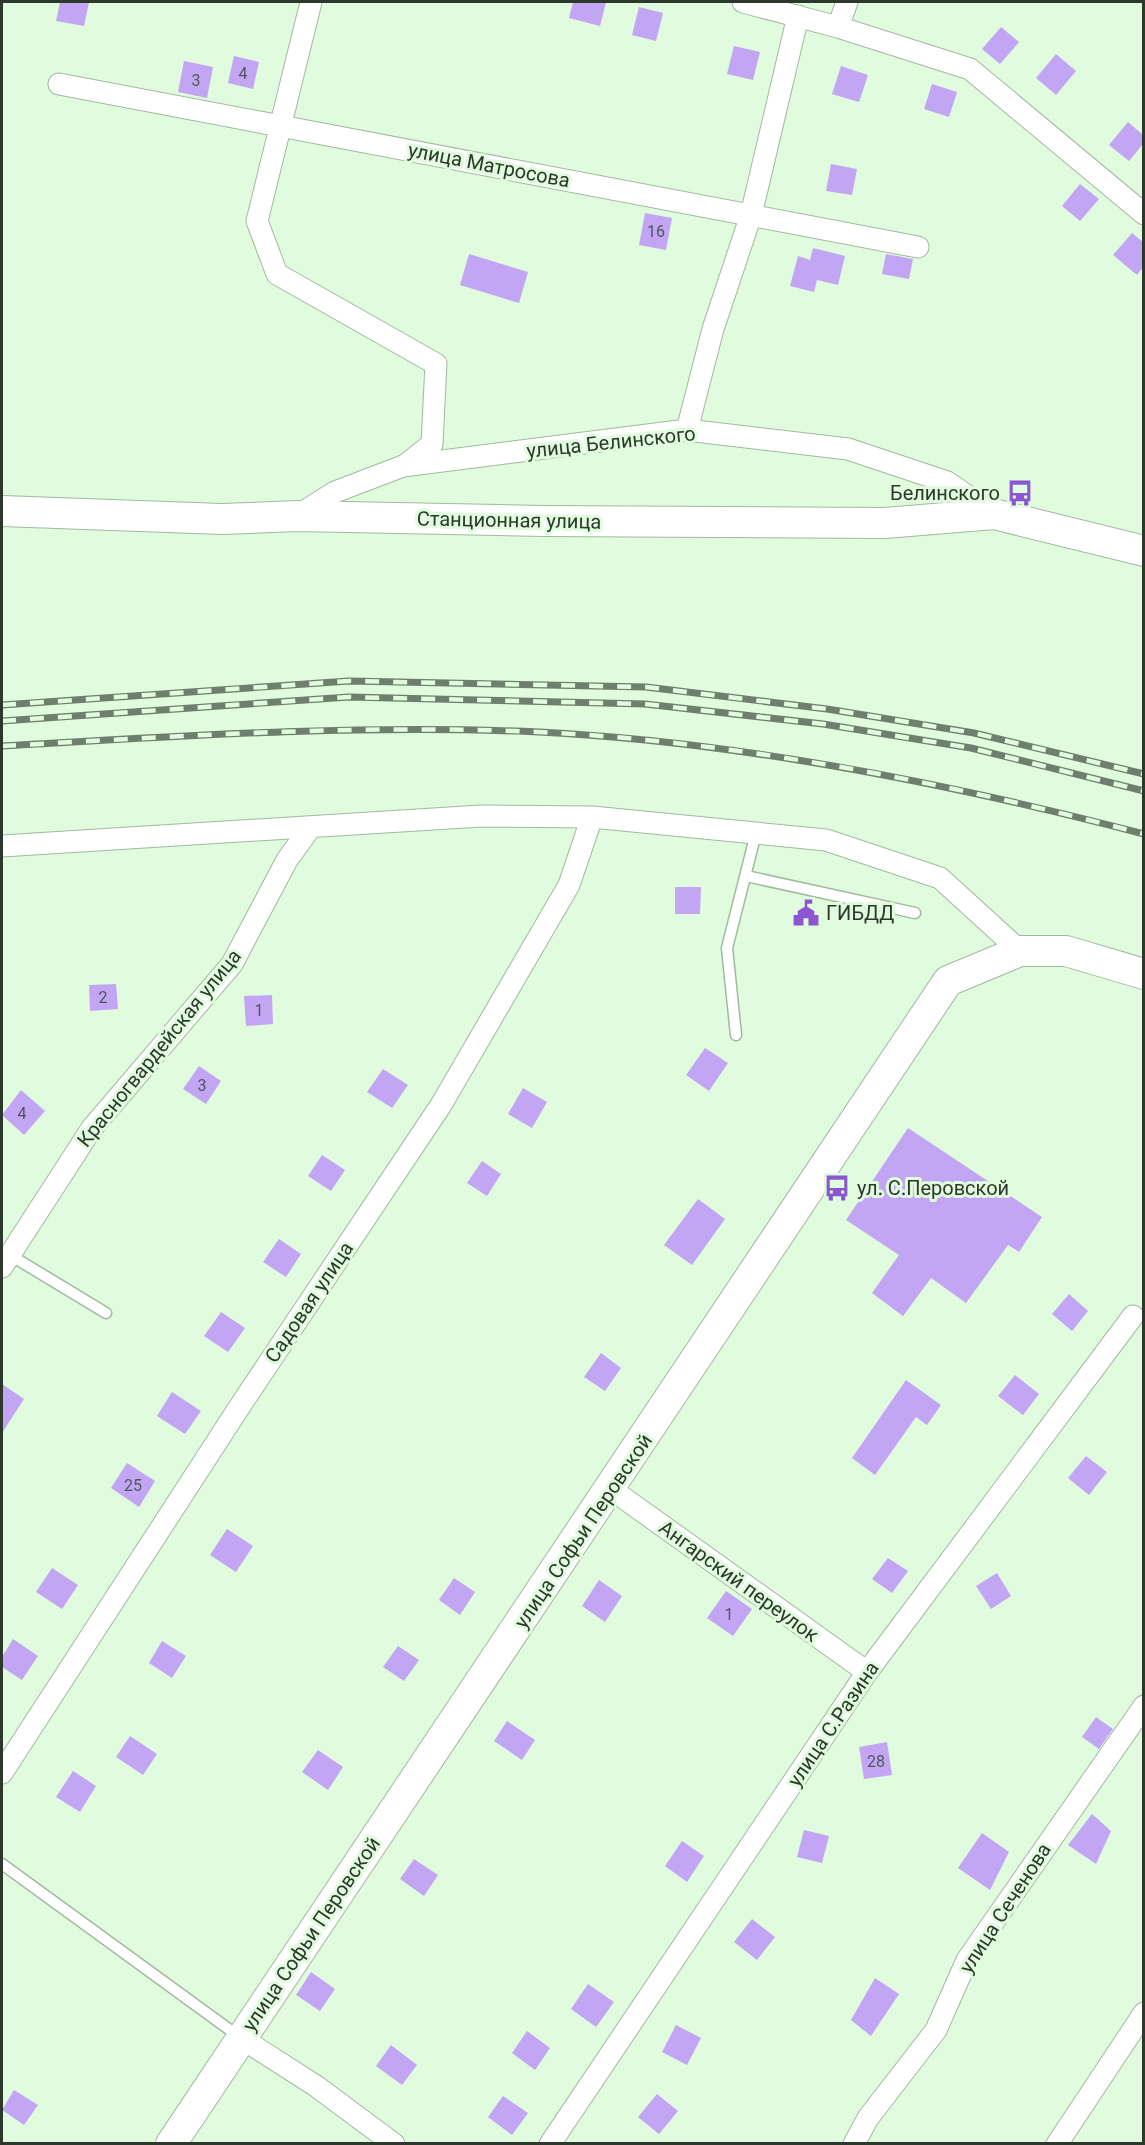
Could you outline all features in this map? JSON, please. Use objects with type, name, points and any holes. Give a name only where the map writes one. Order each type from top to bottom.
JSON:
[{"type":"main road","name":"Станционная улица","points":[[2,511],[222,519],[297,516],[556,521],[885,523],[1006,516]]},
{"type":"main road","name":"улица Белинского","points":[[1006,516],[1143,551]]},
{"type":"main road","points":[[1020,951],[1066,951],[1143,974]]},
{"type":"main road","name":"улица Софьи Перовской","points":[[171,2144],[611,1489],[948,981],[1020,951]]},
{"type":"street","points":[[311,2],[257,221],[277,274],[436,364],[432,444],[403,466]]},
{"type":"street","points":[[743,2],[838,27],[970,69],[1143,214]]},
{"type":"street","points":[[838,27],[847,2]]},
{"type":"street","points":[[687,430],[713,330],[751,215],[798,16]]},
{"type":"street","name":"улица Матросова","points":[[59,84],[918,247]]},
{"type":"street","name":"улица Белинского","points":[[297,516],[336,492],[403,466],[687,430],[848,449],[947,482],[1006,516]]},
{"type":"street","points":[[2,846],[481,816],[592,817],[826,840],[940,878],[1020,951]]},
{"type":"street","name":"Садовая улица","points":[[2,1773],[242,1403],[441,1105],[569,885],[592,817]]},
{"type":"street","name":"Красногвардейская улица","points":[[5,1261],[92,1128],[232,964],[286,860],[312,827]]},
{"type":"street","name":"улица С.Разина","points":[[550,2144],[867,1672],[1133,1316]]},
{"type":"street","name":"Ангарский переулок","points":[[611,1489],[867,1672]]},
{"type":"street","name":"улица Сеченова","points":[[854,2144],[868,2118],[936,2030],[967,1960],[1143,1706]]},
{"type":"street","points":[[1057,2144],[1143,2013]]},
{"type":"street","points":[[241,2038],[316,2086],[394,2144]]},
{"type":"lane","points":[[736,1035],[727,948],[756,833]]},
{"type":"lane","points":[[746,876],[915,913]]},
{"type":"lane","points":[[5,1261],[106,1313]]},
{"type":"lane","points":[[2,1864],[241,2038]]},
{"type":"building","points":[[60,2],[89,2],[84,26],[56,21]]},
{"type":"building","points":[[573,2],[606,2],[600,26],[569,18]]},
{"type":"building","points":[[639,7],[663,13],[656,41],[632,35]]},
{"type":"building","points":[[1001,27],[1019,42],[1000,64],[982,49]]},
{"type":"building","points":[[734,46],[760,52],[753,80],[727,74]]},
{"type":"building","points":[[1056,54],[1076,71],[1056,95],[1036,78]]},
{"type":"building","points":[[234,56],[259,62],[253,89],[228,83]]},
{"type":"building","points":[[184,61],[213,67],[207,98],[178,92]]},
{"type":"building","points":[[841,66],[868,75],[859,102],[832,94]]},
{"type":"building","points":[[932,84],[957,92],[949,117],[924,109]]},
{"type":"building","points":[[1128,122],[1143,135],[1143,144],[1129,161],[1109,145]]},
{"type":"building","points":[[831,164],[857,169],[852,195],[826,191]]},
{"type":"building","points":[[1080,184],[1099,199],[1080,221],[1062,206]]},
{"type":"building","points":[[645,213],[672,218],[666,250],[639,245]]},
{"type":"building","points":[[1132,233],[1143,242],[1143,267],[1137,275],[1113,255]]},
{"type":"building","points":[[813,248],[845,256],[838,285],[817,280],[814,292],[790,286],[798,256],[810,260]]},
{"type":"building","points":[[469,254],[528,272],[519,303],[460,285]]},
{"type":"building","points":[[886,254],[913,259],[909,279],[882,274]]},
{"type":"building","points":[[675,887],[701,887],[700,914],[675,914]]},
{"type":"building","points":[[116,984],[118,1009],[90,1011],[89,985]]},
{"type":"building","points":[[272,995],[273,1024],[246,1026],[244,996]]},
{"type":"building","points":[[705,1048],[728,1063],[709,1091],[686,1075]]},
{"type":"building","points":[[199,1066],[221,1081],[206,1104],[183,1089]]},
{"type":"building","points":[[383,1069],[408,1085],[392,1108],[367,1092]]},
{"type":"building","points":[[523,1088],[547,1102],[532,1128],[508,1114]]},
{"type":"building","points":[[21,1090],[45,1111],[24,1135],[2,1115]]},
{"type":"building","points":[[908,1128],[1042,1217],[1019,1252],[1008,1245],[966,1303],[931,1278],[903,1316],[872,1293],[899,1255],[846,1220]]},
{"type":"building","points":[[322,1155],[345,1170],[331,1191],[308,1176]]},
{"type":"building","points":[[482,1161],[501,1174],[487,1196],[467,1183]]},
{"type":"building","points":[[698,1199],[725,1219],[692,1265],[664,1245]]},
{"type":"building","points":[[279,1239],[301,1254],[286,1277],[263,1262]]},
{"type":"building","points":[[1069,1294],[1088,1311],[1072,1331],[1052,1314]]},
{"type":"building","points":[[221,1312],[245,1328],[228,1352],[204,1336]]},
{"type":"building","points":[[601,1353],[621,1368],[605,1391],[584,1377]]},
{"type":"building","points":[[1015,1375],[1039,1394],[1023,1415],[998,1396]]},
{"type":"building","points":[[906,1380],[941,1405],[927,1425],[916,1417],[875,1475],[852,1458]]},
{"type":"building","points":[[2,1384],[24,1399],[2,1433]]},
{"type":"building","points":[[172,1392],[201,1411],[185,1434],[157,1416]]},
{"type":"building","points":[[1086,1456],[1107,1472],[1089,1495],[1068,1478]]},
{"type":"building","points":[[127,1463],[155,1481],[139,1507],[111,1488]]},
{"type":"building","points":[[227,1529],[253,1546],[236,1572],[210,1555]]},
{"type":"building","points":[[888,1558],[908,1571],[892,1593],[872,1579]]},
{"type":"building","points":[[52,1568],[78,1585],[62,1609],[36,1592]]},
{"type":"building","points":[[997,1573],[1011,1596],[991,1609],[976,1586]]},
{"type":"building","points":[[454,1578],[475,1592],[460,1615],[439,1600]]},
{"type":"building","points":[[599,1580],[622,1596],[605,1622],[582,1606]]},
{"type":"building","points":[[726,1591],[752,1609],[733,1636],[707,1618]]},
{"type":"building","points":[[13,1639],[38,1656],[22,1680],[2,1667],[2,1657]]},
{"type":"building","points":[[162,1641],[186,1656],[172,1678],[149,1663]]},
{"type":"building","points":[[398,1646],[419,1660],[404,1681],[383,1667]]},
{"type":"building","points":[[1096,1717],[1113,1729],[1099,1749],[1082,1737]]},
{"type":"building","points":[[507,1721],[535,1740],[522,1760],[494,1741]]},
{"type":"building","points":[[130,1736],[157,1754],[143,1775],[116,1757]]},
{"type":"building","points":[[887,1742],[892,1775],[864,1779],[859,1747]]},
{"type":"building","points":[[318,1750],[343,1767],[328,1790],[302,1772]]},
{"type":"building","points":[[73,1771],[96,1786],[80,1812],[56,1797]]},
{"type":"building","points":[[1092,1814],[1111,1831],[1096,1864],[1068,1845]]},
{"type":"building","points":[[804,1830],[829,1836],[822,1863],[797,1857]]},
{"type":"building","points":[[982,1833],[1009,1852],[990,1890],[958,1868]]},
{"type":"building","points":[[682,1841],[704,1856],[687,1882],[665,1866]]},
{"type":"building","points":[[414,1859],[438,1875],[424,1896],[400,1879]]},
{"type":"building","points":[[752,1919],[775,1937],[757,1960],[734,1942]]},
{"type":"building","points":[[311,1972],[335,1989],[320,2011],[296,1995]]},
{"type":"building","points":[[875,1978],[899,1994],[871,2036],[851,2020]]},
{"type":"building","points":[[588,1984],[614,2002],[596,2027],[571,2009]]},
{"type":"building","points":[[676,2025],[701,2038],[687,2065],[662,2052]]},
{"type":"building","points":[[527,2031],[550,2048],[535,2070],[512,2053]]},
{"type":"building","points":[[391,2045],[417,2065],[402,2085],[376,2066]]},
{"type":"building","points":[[14,2090],[38,2105],[24,2125],[2,2110]]},
{"type":"building","points":[[657,2094],[678,2111],[659,2134],[638,2117]]},
{"type":"building","points":[[503,2096],[528,2113],[512,2135],[488,2117]]},
{"type":"railway","points":[[2,705],[349,681],[646,687],[827,709],[974,733],[1144,774]]},
{"type":"railway","points":[[2,721],[349,697],[645,704],[823,724],[971,748],[1144,791]]},
{"type":"railway","points":[[2,746],[203,735],[405,729],[539,732],[615,737],[768,755],[844,768],[995,798],[1144,834]]},
{"type":"place","name":"Белинского","points":[[1020,493]]},
{"type":"place","name":"ГИБДД","points":[[806,913]]},
{"type":"place","name":"ул. С.Перовской","points":[[837,1188]]}]
